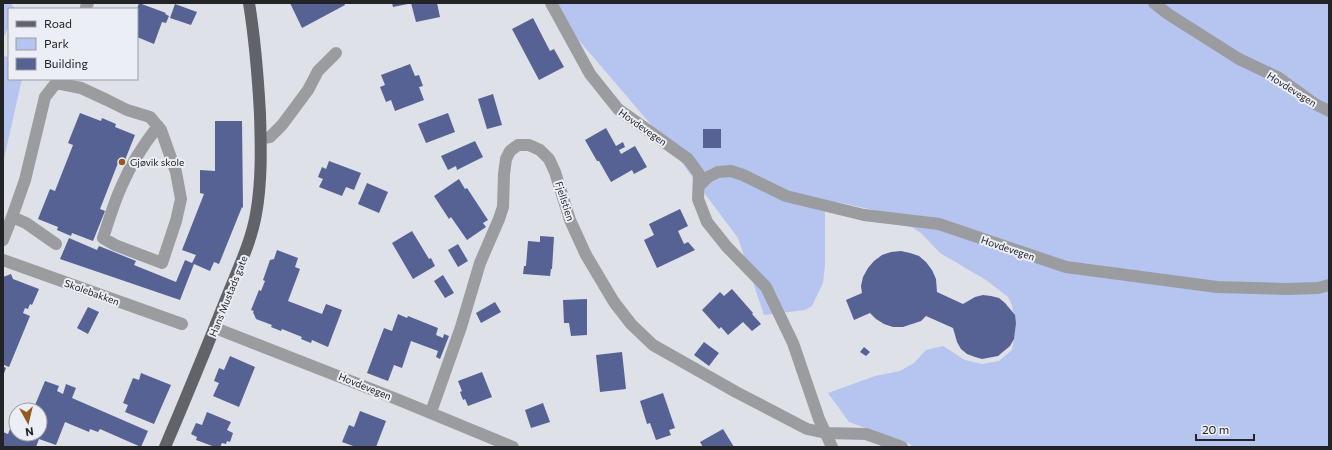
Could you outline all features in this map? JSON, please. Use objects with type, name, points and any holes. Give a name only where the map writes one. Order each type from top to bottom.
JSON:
[{"type":"main road","name":"Hans Mustads gate","points":[[165,447],[215,328],[252,233],[256,213],[260,184],[261,138],[258,79],[249,3]]},
{"type":"street","name":"Hovdevegen","points":[[551,3],[590,74],[609,99],[618,109],[632,120],[688,159],[699,174],[700,185],[698,199],[707,222],[727,246],[766,287],[794,343],[819,419],[832,447]]},
{"type":"street","name":"Hovdevegen","points":[[1154,3],[1168,14],[1239,59],[1279,78],[1315,104],[1329,111]]},
{"type":"street","points":[[261,138],[270,137],[282,125],[308,90],[318,71],[336,53]]},
{"type":"street","points":[[3,240],[25,180],[45,97],[56,83],[81,88],[127,110],[150,117],[158,126],[161,130],[176,172],[181,199],[176,221],[162,263],[115,245],[103,238],[111,211],[122,185],[144,143],[158,126]]},
{"type":"street","name":"Fjellstien","points":[[431,412],[461,327],[480,264],[503,207],[506,159],[510,151],[518,145],[529,145],[540,150],[549,158],[570,220],[586,255],[614,302],[631,324],[653,345],[807,430],[826,433],[866,434],[902,447]]},
{"type":"street","name":"Hovdevegen","points":[[700,185],[708,177],[718,172],[731,171],[743,175],[790,198],[864,215],[939,224],[1066,267],[1217,287],[1286,289],[1318,288],[1329,286]]},
{"type":"street","points":[[12,218],[26,223],[56,244]]},
{"type":"street","name":"Skolebakken","points":[[3,260],[182,324]]},
{"type":"street","name":"Hovdevegen","points":[[215,328],[431,412],[513,447]]},
{"type":"green space","points":[[3,3],[11,3],[14,8],[8,8],[8,28],[5,35],[3,36]]},
{"type":"green space","points":[[547,3],[1329,3],[1329,447],[913,447],[910,444],[849,422],[828,393],[875,376],[900,371],[914,363],[926,350],[943,346],[965,360],[982,364],[999,361],[1012,350],[1015,332],[1012,305],[1008,297],[986,280],[940,253],[921,233],[898,219],[873,210],[837,202],[829,202],[825,211],[825,265],[823,283],[812,306],[805,310],[764,315],[738,238],[670,147]]},
{"type":"green space","points":[[3,56],[8,57],[8,80],[22,80],[3,163]]},
{"type":"building","points":[[139,3],[166,13],[165,14],[169,16],[166,23],[162,22],[154,44],[138,37],[137,8]]},
{"type":"building","points":[[290,3],[344,3],[345,5],[302,28]]},
{"type":"building","points":[[392,3],[408,3],[408,4],[393,7]]},
{"type":"building","points":[[411,3],[437,3],[440,17],[416,22]]},
{"type":"building","points":[[175,4],[197,12],[191,25],[170,18]]},
{"type":"building","points":[[533,18],[550,51],[554,49],[564,67],[539,80],[512,29]]},
{"type":"building","points":[[410,64],[415,76],[419,75],[423,86],[419,87],[424,100],[395,111],[391,100],[386,102],[380,87],[385,85],[381,75]]},
{"type":"building","points":[[493,94],[502,125],[487,129],[478,99]]},
{"type":"building","points":[[80,113],[101,121],[102,118],[116,124],[115,127],[135,135],[123,165],[118,163],[100,209],[105,211],[93,241],[72,233],[71,236],[57,230],[58,227],[38,219],[50,189],[55,191],[73,145],[68,143]]},
{"type":"building","points":[[448,113],[455,132],[426,143],[418,124]]},
{"type":"building","points":[[215,121],[242,121],[243,208],[242,207],[219,264],[214,262],[210,271],[194,264],[180,300],[60,259],[69,238],[97,250],[99,246],[136,261],[134,265],[176,282],[185,260],[192,263],[196,255],[182,250],[204,194],[200,193],[200,170],[215,171]]},
{"type":"building","points":[[606,128],[616,146],[623,142],[625,147],[619,150],[621,154],[635,146],[647,167],[634,174],[632,170],[611,182],[585,140]]},
{"type":"building","points":[[703,129],[721,129],[721,148],[703,148]]},
{"type":"building","points":[[475,141],[483,157],[457,170],[456,166],[448,170],[441,156]]},
{"type":"building","points":[[329,161],[361,173],[354,190],[346,187],[342,196],[319,187],[323,179],[318,177],[322,167],[326,169]]},
{"type":"building","points":[[459,179],[465,189],[467,188],[488,220],[483,223],[486,227],[467,240],[451,217],[449,219],[434,196]]},
{"type":"building","points":[[367,183],[388,192],[379,213],[358,204]]},
{"type":"building","points":[[680,209],[688,226],[678,231],[684,244],[688,242],[695,250],[657,268],[644,240],[654,235],[649,224]]},
{"type":"building","points":[[412,231],[435,266],[413,279],[392,243]]},
{"type":"building","points":[[540,236],[554,237],[552,269],[550,276],[523,274],[524,266],[526,266],[528,241],[540,242]]},
{"type":"building","points":[[458,244],[468,261],[458,267],[448,250]]},
{"type":"building","points":[[277,250],[298,258],[295,267],[300,269],[288,301],[322,314],[326,304],[342,310],[328,347],[312,340],[311,343],[301,339],[302,337],[282,329],[281,331],[271,327],[272,325],[256,319],[253,312],[254,311],[251,310],[259,290],[261,291],[265,281],[263,280],[270,260],[274,259]]},
{"type":"building","points":[[901,251],[919,256],[926,262],[936,279],[937,292],[963,304],[975,297],[983,295],[999,298],[1005,303],[1015,315],[1016,323],[1014,339],[1010,346],[998,356],[982,359],[967,354],[961,349],[957,342],[953,328],[926,316],[921,321],[903,327],[893,327],[884,324],[870,313],[854,320],[846,300],[862,293],[861,286],[863,277],[874,261],[882,255]]},
{"type":"building","points":[[11,274],[13,279],[39,289],[32,305],[30,304],[28,309],[25,308],[23,313],[30,316],[9,367],[4,365],[6,368],[3,376],[3,277]]},
{"type":"building","points":[[443,275],[454,293],[445,298],[434,281]]},
{"type":"building","points":[[732,289],[761,324],[752,331],[743,322],[728,335],[721,327],[719,329],[702,310],[720,292],[724,296]]},
{"type":"building","points":[[587,299],[587,335],[571,336],[569,323],[564,323],[563,300]]},
{"type":"building","points":[[495,302],[501,312],[481,323],[476,313]]},
{"type":"building","points":[[88,307],[99,312],[88,334],[77,328]]},
{"type":"building","points":[[398,314],[407,318],[408,316],[438,328],[436,335],[443,338],[444,334],[449,336],[440,359],[436,357],[438,351],[411,341],[402,368],[394,365],[388,381],[367,373],[384,328],[392,331]]},
{"type":"building","points":[[704,342],[719,353],[709,366],[694,355]]},
{"type":"building","points":[[864,347],[870,352],[866,356],[860,352]]},
{"type":"building","points":[[622,352],[626,389],[600,392],[596,355]]},
{"type":"building","points":[[230,356],[255,367],[239,407],[213,396],[219,383],[214,381],[219,368],[224,370]]},
{"type":"building","points":[[482,372],[492,397],[468,406],[465,399],[463,400],[460,392],[462,391],[458,381]]},
{"type":"building","points":[[141,373],[171,385],[154,424],[125,412],[128,405],[123,403],[133,378],[139,380]]},
{"type":"building","points":[[45,381],[59,386],[57,391],[63,394],[66,384],[76,388],[72,398],[148,431],[141,447],[100,429],[98,432],[90,429],[89,432],[65,422],[56,445],[48,442],[48,402],[36,402]]},
{"type":"building","points":[[663,393],[675,428],[669,430],[671,435],[656,440],[650,423],[647,424],[640,401]]},
{"type":"building","points":[[543,403],[550,422],[531,428],[525,410]]},
{"type":"building","points":[[360,411],[386,421],[376,447],[356,447],[342,442],[349,425],[354,427]]},
{"type":"building","points":[[207,412],[231,422],[227,430],[233,433],[230,442],[227,441],[226,444],[222,443],[220,447],[215,447],[196,440],[197,437],[191,434],[196,423],[202,425]]},
{"type":"building","points":[[723,429],[734,447],[703,447],[700,442]]},
{"type":"building","points":[[3,432],[8,434],[8,442],[38,442],[36,447],[3,447]]},
{"type":"place","name":"Gjøvik skole","points":[[122,162]]}]
